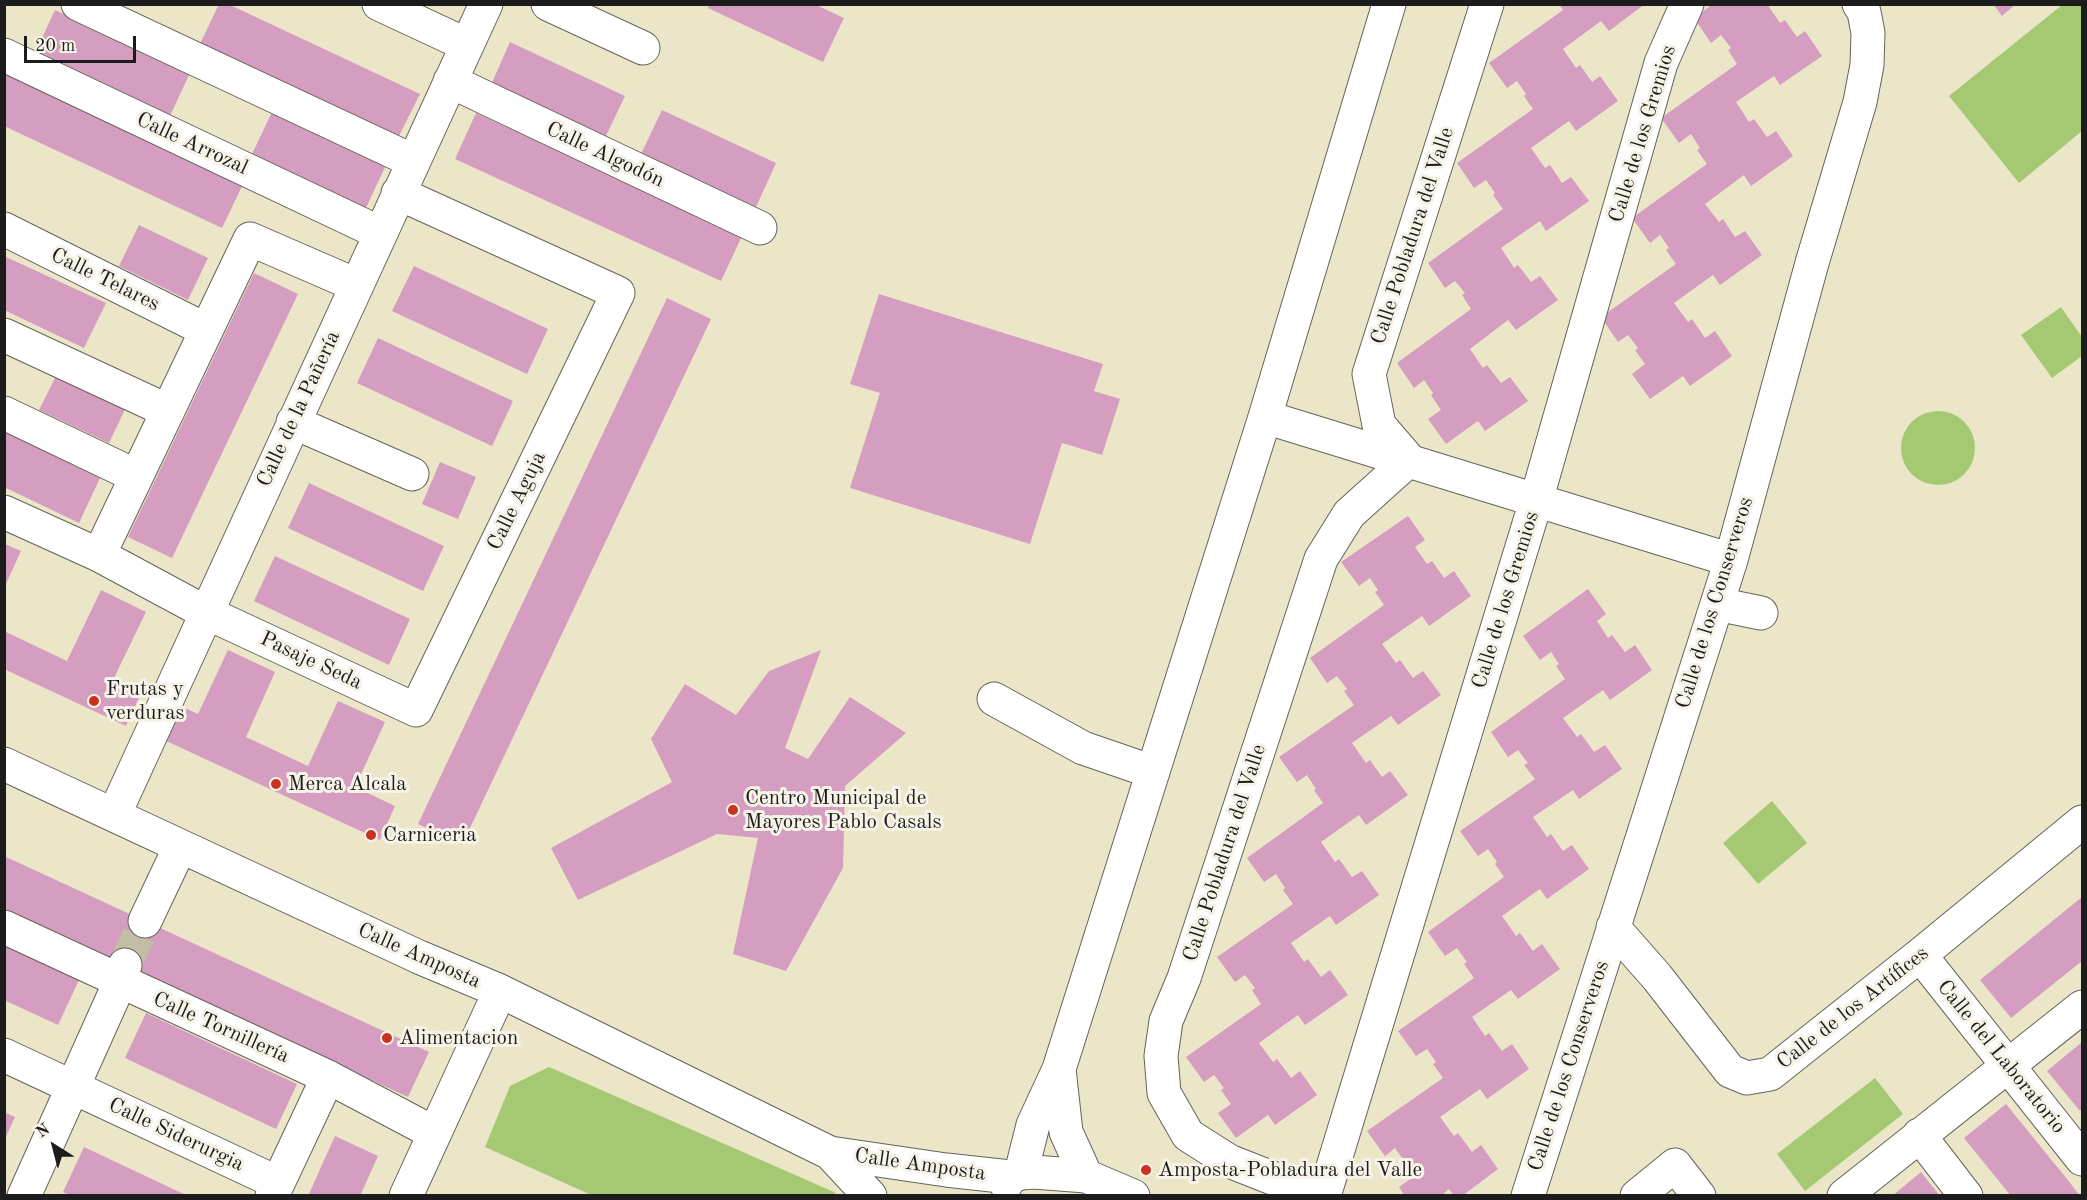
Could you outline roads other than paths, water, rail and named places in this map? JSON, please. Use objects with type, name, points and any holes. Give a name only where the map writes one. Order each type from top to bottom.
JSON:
[{"type":"street","points":[[78,4],[413,161]]},
{"type":"street","points":[[380,4],[467,45]]},
{"type":"street","name":"Calle de la Pañería","points":[[114,815],[205,612],[486,4]]},
{"type":"street","points":[[548,4],[643,48]]},
{"type":"street","points":[[1010,1182],[1059,1069],[1265,417],[1389,4]]},
{"type":"street","name":"Calle Pobladura del Valle","points":[[1318,1196],[1229,1161],[1188,1135],[1164,1093],[1161,1056],[1166,1021],[1184,978],[1321,559],[1349,514],[1409,460],[1379,425],[1369,374],[1486,4]]},
{"type":"street","name":"Calle de los Gremios","points":[[1324,1196],[1536,501],[1661,63],[1687,4]]},
{"type":"street","name":"Calle de los Conserveros","points":[[1528,1196],[1731,560],[1812,263],[1860,102],[1867,64],[1868,33],[1864,12],[1859,4]]},
{"type":"street","name":"Calle Arrozal","points":[[4,55],[380,233]]},
{"type":"street","name":"Calle Algodón","points":[[450,81],[760,228]]},
{"type":"street","name":"Calle Aguja","points":[[398,194],[618,292],[416,710]]},
{"type":"street","name":"Calle Telares","points":[[4,230],[206,330]]},
{"type":"street","points":[[99,555],[250,239],[357,285]]},
{"type":"street","points":[[4,335],[168,411]]},
{"type":"street","points":[[4,413],[136,476]]},
{"type":"street","points":[[1265,417],[1731,560]]},
{"type":"street","points":[[293,422],[412,474]]},
{"type":"street","name":"Pasaje Seda","points":[[4,512],[99,555],[205,612],[416,710]]},
{"type":"street","points":[[1717,604],[1761,613]]},
{"type":"street","points":[[994,699],[1083,748],[1153,772]]},
{"type":"street","name":"Calle Amposta","points":[[4,764],[419,957],[500,991],[830,1153],[1010,1182],[1034,1172],[1086,1176],[1133,1196]]},
{"type":"street","name":"Calle de los Artífices","points":[[1613,927],[1657,977],[1730,1071],[1747,1078],[1770,1074],[2082,822]]},
{"type":"street","points":[[145,921],[180,847]]},
{"type":"street","name":"Calle Tornillería","points":[[4,927],[123,974],[434,1133]]},
{"type":"street","name":"Calle del Laboratorio","points":[[1920,955],[2082,1157]]},
{"type":"street","points":[[4,1186],[24,1195],[123,974]]},
{"type":"street","points":[[406,1196],[500,991]]},
{"type":"street","points":[[1844,1196],[2082,1007]]},
{"type":"street","name":"Calle Siderurgia","points":[[4,1055],[73,1087],[275,1189]]},
{"type":"street","points":[[1059,1069],[1066,1132],[1086,1176]]},
{"type":"street","points":[[275,1189],[328,1077]]},
{"type":"street","points":[[1919,1136],[1966,1196]]},
{"type":"street","name":"Calle Amposta","points":[[830,1153],[870,1196]]},
{"type":"street","points":[[1637,1196],[1675,1165],[1699,1196]]},
{"type":"tunnel","points":[[125,965],[145,921]]},
{"type":"place","name":"Frutas y verduras","points":[[94,701]]},
{"type":"place","name":"Merca Alcala","points":[[276,784]]},
{"type":"place","name":"Centro Municipal de Mayores Pablo Casals","points":[[733,810]]},
{"type":"place","name":"Carniceria","points":[[371,835]]},
{"type":"place","name":"Alimentacion","points":[[387,1038]]},
{"type":"place","name":"Amposta-Pobladura del Valle","points":[[1146,1170]]}]
